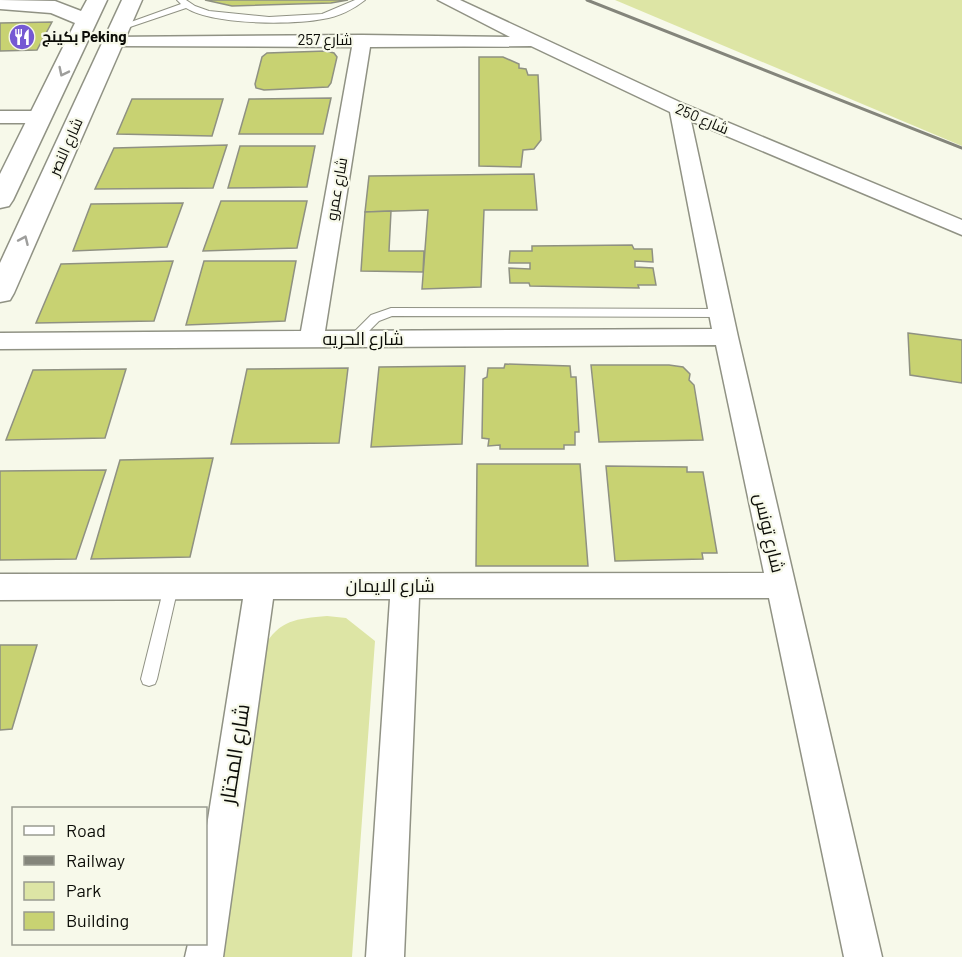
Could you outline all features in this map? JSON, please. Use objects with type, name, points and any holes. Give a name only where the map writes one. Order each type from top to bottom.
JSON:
[{"type":"street","name":"شارع النصر","points":[[0,200],[98,0]]},
{"type":"street","name":"شارع النصر","points":[[0,293],[132,0]]},
{"type":"street","name":"شارع 250","points":[[446,0],[679,109],[962,228]]},
{"type":"street","points":[[0,3],[55,7],[88,21]]},
{"type":"street","name":"شارع 257","points":[[118,34],[535,42]]},
{"type":"street","name":"شارع عمرو","points":[[312,339],[362,40]]},
{"type":"street","name":"شارع تونس","points":[[679,109],[723,325],[863,957]]},
{"type":"street","points":[[0,117],[41,117]]},
{"type":"street","name":"شارع الحريه","points":[[0,341],[354,339],[723,325]]},
{"type":"street","name":"شارع الايمان","points":[[0,587],[781,585]]},
{"type":"street","name":"شارع المختار","points":[[207,937],[260,586]]},
{"type":"street","points":[[385,957],[405,586]]},
{"type":"lane","points":[[118,34],[183,3],[197,12],[222,17],[314,17],[334,14],[361,0]]},
{"type":"lane","points":[[149,680],[171,587]]},
{"type":"green space","points":[[615,0],[962,0],[962,146]]},
{"type":"green space","points":[[327,616],[346,618],[375,641],[352,957],[216,957],[263,648],[276,631],[290,622]]},
{"type":"building","points":[[205,0],[348,0],[331,3],[232,6]]},
{"type":"building","name":"بكينج Peking","points":[[52,22],[37,50],[0,51],[0,23]]},
{"type":"building","points":[[326,51],[334,53],[337,57],[328,87],[264,90],[256,88],[262,57],[267,53]]},
{"type":"building","points":[[479,57],[503,57],[519,64],[519,68],[526,69],[528,75],[538,75],[541,140],[534,149],[523,150],[521,167],[479,166]]},
{"type":"building","points":[[331,98],[323,134],[239,134],[249,99]]},
{"type":"building","points":[[132,99],[223,99],[212,136],[117,134]]},
{"type":"building","points":[[227,145],[213,188],[95,189],[114,148]]},
{"type":"building","points":[[240,146],[315,146],[307,187],[228,188]]},
{"type":"building","points":[[534,174],[537,210],[484,210],[481,287],[422,289],[428,210],[365,212],[369,176]]},
{"type":"building","points":[[221,201],[307,201],[297,248],[203,251]]},
{"type":"building","points":[[183,203],[167,247],[73,251],[91,204]]},
{"type":"building","points":[[391,211],[389,251],[424,251],[423,272],[361,271],[365,212]]},
{"type":"building","points":[[632,245],[634,249],[652,249],[653,262],[635,261],[635,267],[653,268],[656,285],[638,285],[639,288],[530,286],[529,283],[510,283],[509,268],[530,269],[530,263],[509,263],[510,251],[532,251],[532,246]]},
{"type":"building","points":[[173,261],[154,321],[36,323],[61,264]]},
{"type":"building","points":[[204,261],[296,261],[285,321],[186,325]]},
{"type":"building","points":[[908,333],[962,340],[962,383],[910,375]]},
{"type":"building","points":[[505,364],[570,366],[571,377],[576,377],[579,432],[575,432],[575,445],[564,445],[564,449],[500,449],[500,445],[488,446],[489,439],[482,438],[483,379],[487,377],[488,368],[504,368]]},
{"type":"building","points":[[591,365],[683,367],[690,374],[689,380],[694,385],[703,440],[599,442]]},
{"type":"building","points":[[465,366],[462,444],[371,447],[379,367]]},
{"type":"building","points":[[348,368],[339,443],[231,444],[247,369]]},
{"type":"building","points":[[126,369],[105,438],[6,440],[33,370]]},
{"type":"building","points":[[213,458],[190,557],[91,559],[120,460]]},
{"type":"building","points":[[477,464],[580,464],[588,566],[476,566]]},
{"type":"building","points":[[606,466],[687,467],[687,472],[703,472],[717,553],[702,553],[703,559],[615,561]]},
{"type":"building","points":[[106,470],[76,559],[0,560],[0,471]]},
{"type":"building","points":[[0,645],[37,645],[12,729],[0,730]]},
{"type":"railway","points":[[587,0],[962,148]]},
{"type":"place","name":"بكينج Peking","points":[[22,37]]}]
